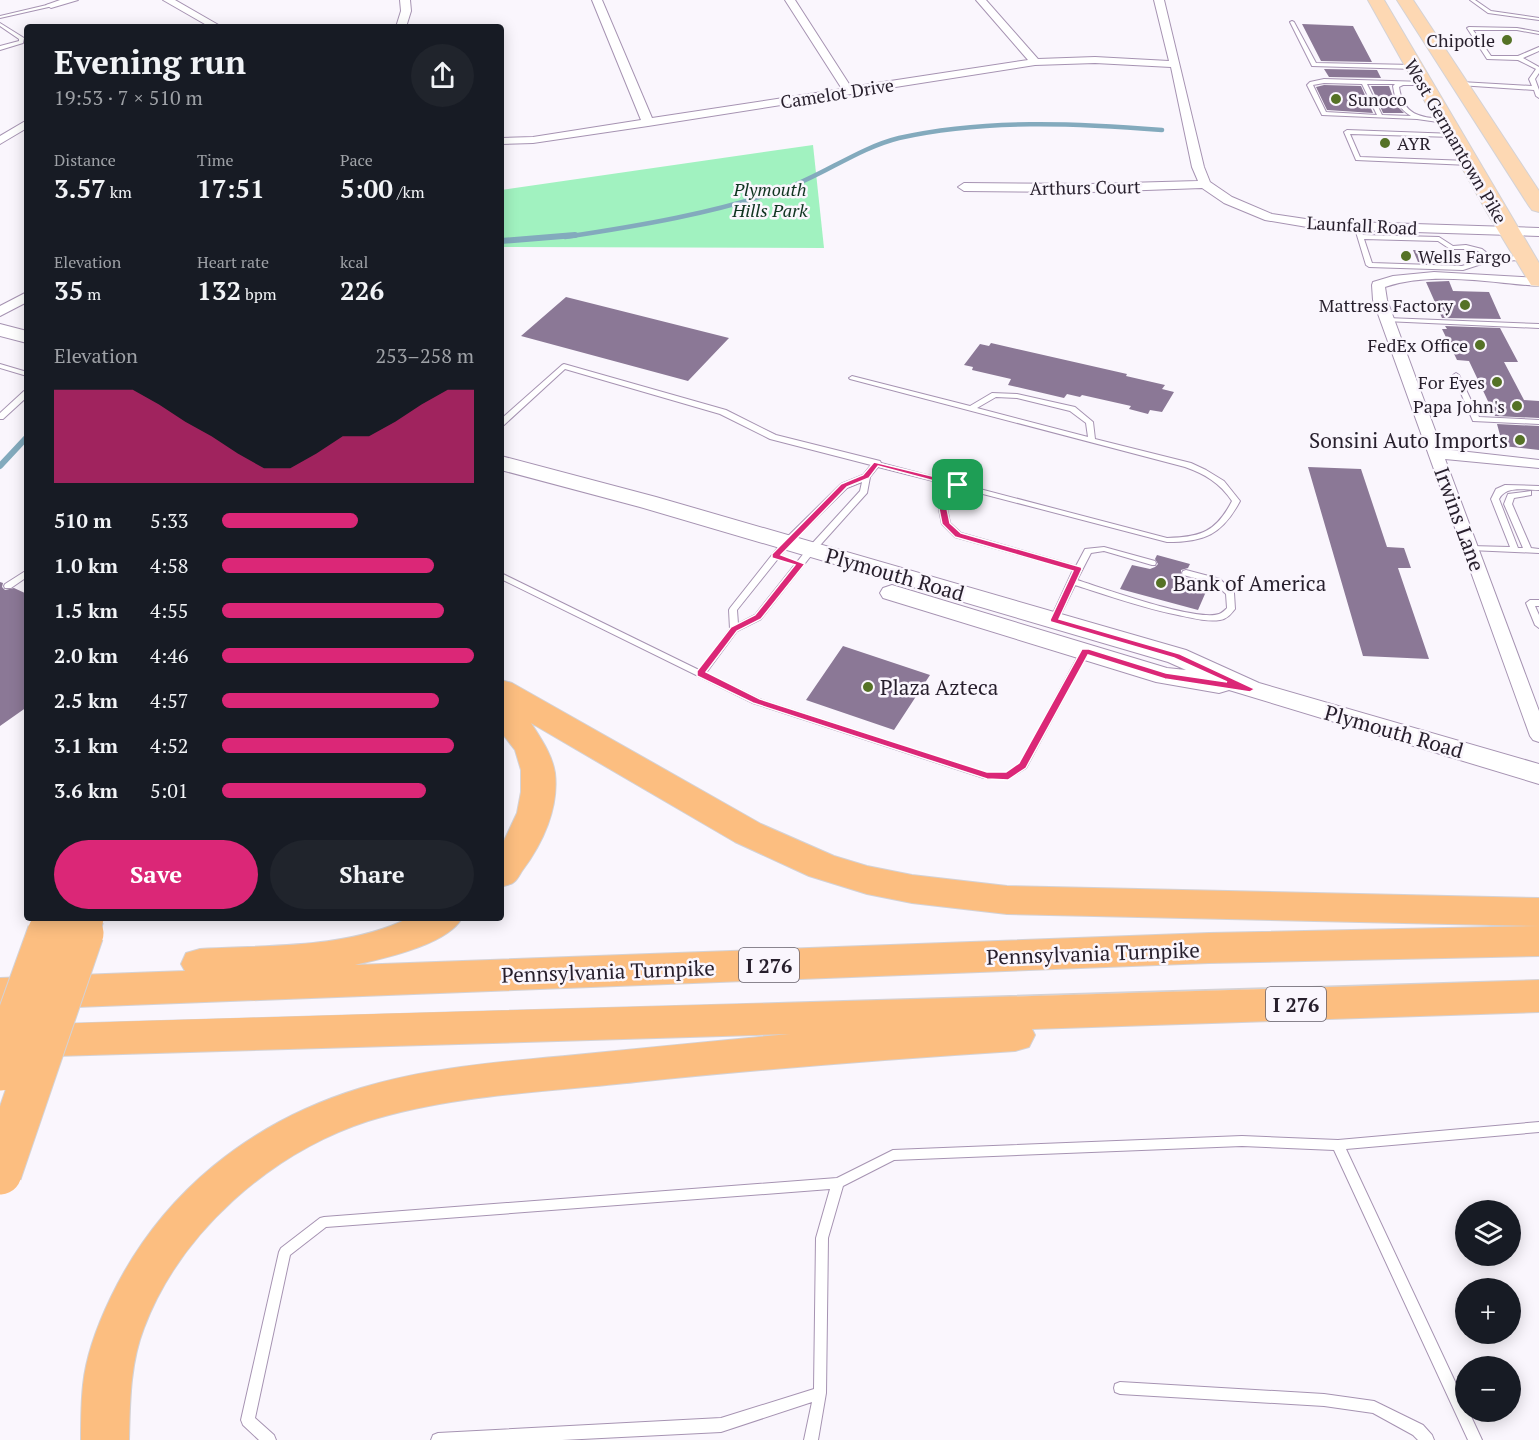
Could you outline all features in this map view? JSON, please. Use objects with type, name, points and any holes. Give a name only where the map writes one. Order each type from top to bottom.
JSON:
[{"type":"highway","points":[[504,693],[748,833],[822,866],[878,883],[958,896],[1006,900],[1539,912]]},
{"type":"highway","points":[[504,716],[518,729],[535,758],[539,793],[537,810],[525,841],[504,869]]},
{"type":"highway","points":[[0,1069],[53,921]]},
{"type":"highway","points":[[0,1173],[86,921]]},
{"type":"highway","points":[[0,988],[176,965],[333,955],[387,944],[437,921]]},
{"type":"highway","name":"Pennsylvania Turnpike","points":[[0,994],[1209,948],[1539,941]]},
{"type":"highway","name":"I 276","points":[[0,1042],[567,1023],[1120,1011],[1539,996]]},
{"type":"highway","points":[[105,1440],[106,1388],[113,1351],[122,1319],[154,1260],[173,1234],[226,1181],[271,1147],[328,1118],[358,1106],[414,1093],[566,1073],[871,1043],[1093,1030],[1120,1011]]},
{"type":"main road","name":"West Germantown Pike","points":[[1376,0],[1468,163],[1539,281]]},
{"type":"main road","name":"West Germantown Pike","points":[[1405,0],[1539,206]]},
{"type":"main road","points":[[0,330],[24,336]]},
{"type":"main road","name":"Plymouth Road","points":[[504,463],[648,502],[793,553],[1165,676],[1250,689],[1539,774]]},
{"type":"main road","name":"Plymouth Road","points":[[504,476],[1054,620],[1177,656],[1250,689]]},
{"type":"street","points":[[51,5],[74,0]]},
{"type":"street","points":[[168,0],[212,24]]},
{"type":"street","points":[[402,24],[406,11],[405,0]]},
{"type":"street","points":[[597,0],[648,123]]},
{"type":"street","points":[[790,0],[849,92]]},
{"type":"street","points":[[981,0],[1035,62]]},
{"type":"street","points":[[1159,0],[1198,167],[1205,184]]},
{"type":"street","name":"Camelot Drive","points":[[504,141],[533,140],[648,123],[1035,62],[1095,60],[1174,64]]},
{"type":"street","points":[[0,141],[24,125]]},
{"type":"street","name":"Arthurs Court","points":[[964,187],[1090,188],[1205,184]]},
{"type":"street","name":"Launfall Road","points":[[1205,184],[1228,200],[1269,217],[1359,232],[1539,232]]},
{"type":"street","name":"Irwins Lane","points":[[1539,281],[1414,276],[1392,279],[1378,285],[1380,300],[1470,548],[1534,709],[1539,736]]},
{"type":"street","points":[[0,312],[24,298]]},
{"type":"street","points":[[1436,453],[1539,464]]},
{"type":"lane","points":[[1472,0],[1490,12],[1539,19]]},
{"type":"lane","points":[[0,17],[51,5]]},
{"type":"lane","points":[[1292,22],[1314,65],[1414,67]]},
{"type":"lane","points":[[0,24],[22,39],[21,42],[0,48]]},
{"type":"lane","points":[[1538,34],[1517,29],[1469,28],[1489,58],[1519,58],[1539,49]]},
{"type":"lane","points":[[1519,58],[1539,69],[1532,79],[1539,96]]},
{"type":"lane","points":[[1423,83],[1324,81],[1312,83],[1310,86],[1324,114],[1415,118],[1449,128]]},
{"type":"lane","points":[[1365,82],[1380,116]]},
{"type":"lane","points":[[1402,83],[1396,86],[1396,89],[1405,111],[1415,118]]},
{"type":"lane","points":[[1461,84],[1534,88]]},
{"type":"lane","points":[[1449,128],[1347,132],[1358,159],[1468,163]]},
{"type":"lane","points":[[1359,232],[1369,265],[1463,268],[1490,259],[1525,258]]},
{"type":"lane","points":[[1436,233],[1452,248],[1466,247],[1480,250],[1490,259]]},
{"type":"lane","points":[[1387,320],[1538,328]]},
{"type":"lane","points":[[0,366],[24,373]]},
{"type":"lane","points":[[504,420],[564,366],[723,412],[773,437],[1167,540],[1192,540],[1220,527],[1229,517],[1236,501],[1226,485],[1209,474],[1188,465],[852,378]]},
{"type":"lane","points":[[1456,375],[1476,419],[1539,422]]},
{"type":"lane","points":[[970,409],[995,395],[1017,396],[1072,410],[1089,422],[1092,440]]},
{"type":"lane","points":[[0,417],[24,396]]},
{"type":"lane","points":[[701,673],[734,629],[758,617],[793,553],[844,486],[866,477],[877,463]]},
{"type":"lane","points":[[734,629],[733,610],[793,553],[864,491],[866,477]]},
{"type":"lane","points":[[958,485],[943,509],[946,524],[958,535],[1078,569]]},
{"type":"lane","points":[[1515,550],[1495,498],[1499,491],[1508,487],[1539,488]]},
{"type":"lane","points":[[1528,550],[1508,504],[1511,496],[1519,493],[1539,494]]},
{"type":"lane","points":[[1470,548],[1539,551]]},
{"type":"lane","points":[[1054,620],[1088,551],[1104,549],[1152,563]]},
{"type":"lane","points":[[1072,581],[1199,616],[1221,617],[1231,609],[1230,593],[1217,581],[1186,573]]},
{"type":"lane","points":[[8,586],[24,575]]},
{"type":"lane","points":[[504,577],[767,704],[987,776],[1008,776],[1023,766],[1085,651]]},
{"type":"lane","points":[[1535,603],[1539,625]]},
{"type":"lane","points":[[269,1440],[248,1420],[285,1252],[324,1222],[838,1183],[893,1155],[1242,1141],[1338,1145],[1539,1127]]},
{"type":"lane","points":[[1338,1145],[1475,1440]]},
{"type":"lane","points":[[812,1440],[820,1393],[822,1238],[838,1183]]},
{"type":"lane","points":[[1120,1388],[1324,1400],[1374,1407],[1418,1430],[1427,1440]]},
{"type":"lane","points":[[438,1440],[721,1425],[820,1393]]},
{"type":"green space","name":"Plymouth Hills Park","points":[[813,145],[824,248],[504,247],[504,190]]},
{"type":"building","points":[[1302,24],[1353,26],[1372,62],[1321,61]]},
{"type":"building","points":[[1324,69],[1377,70],[1381,78],[1329,77]]},
{"type":"building","name":"Sunoco","points":[[1324,85],[1361,86],[1373,113],[1327,110],[1316,87]]},
{"type":"building","points":[[1371,86],[1389,86],[1396,105],[1404,113],[1383,113]]},
{"type":"building","points":[[1413,250],[1435,251],[1440,263],[1418,262]]},
{"type":"building","name":"Mattress Factory","points":[[1449,281],[1453,291],[1489,292],[1501,319],[1442,318],[1426,282]]},
{"type":"building","points":[[566,297],[729,338],[688,381],[521,336]]},
{"type":"building","points":[[1445,326],[1500,328],[1518,362],[1504,362],[1524,400],[1539,401],[1539,418],[1495,416],[1469,361],[1457,360],[1442,329],[1447,329]]},
{"type":"building","points":[[991,343],[1127,374],[1126,376],[1165,385],[1162,389],[1174,392],[1162,412],[1150,410],[1148,414],[1129,409],[1131,406],[1082,395],[1080,397],[1067,394],[1064,398],[1008,385],[1011,379],[972,370],[973,367],[964,365],[980,344],[989,346]]},
{"type":"building","name":"Sonsini Auto Imports","points":[[1497,424],[1539,426],[1539,450],[1503,446]]},
{"type":"building","points":[[1308,467],[1361,469],[1387,547],[1404,548],[1411,568],[1398,568],[1429,659],[1363,656]]},
{"type":"building","name":"Bank of America","points":[[1157,555],[1190,564],[1188,568],[1181,570],[1181,576],[1208,587],[1198,610],[1120,589],[1132,565],[1150,569],[1155,567],[1158,564],[1155,559]]},
{"type":"building","points":[[0,582],[3,583],[2,587],[5,590],[14,588],[24,593],[24,709],[0,726]]},
{"type":"building","name":"Plaza Azteca","points":[[843,646],[930,675],[894,730],[806,700]]},
{"type":"waterway","points":[[565,237],[677,218],[733,205],[787,188],[884,142],[931,132],[1030,124],[1162,130]]},
{"type":"waterway","points":[[504,241],[575,235]]},
{"type":"waterway","points":[[0,466],[24,440]]},
{"type":"place","name":"Chipotle","points":[[1507,40]]},
{"type":"place","name":"Sunoco","points":[[1336,99]]},
{"type":"place","name":"AYR","points":[[1385,143]]},
{"type":"place","name":"Wells Fargo","points":[[1406,256]]},
{"type":"place","name":"Mattress Factory","points":[[1465,305]]},
{"type":"place","name":"FedEx Office","points":[[1480,345]]},
{"type":"place","name":"For Eyes","points":[[1497,382]]},
{"type":"place","name":"Papa John's","points":[[1517,406]]},
{"type":"place","name":"Sonsini Auto Imports","points":[[1520,440]]},
{"type":"place","name":"Bank of America","points":[[1161,583]]},
{"type":"place","name":"Plaza Azteca","points":[[868,687]]},
{"type":"route","points":[[877,463],[958,485],[943,509],[946,524],[958,535],[1078,569],[1054,620],[1177,656],[1250,689],[1165,676],[1085,651],[1023,766],[1008,776],[987,776],[756,701],[701,673],[734,629],[758,617],[800,564],[775,556],[844,486],[866,477],[877,463]]}]
